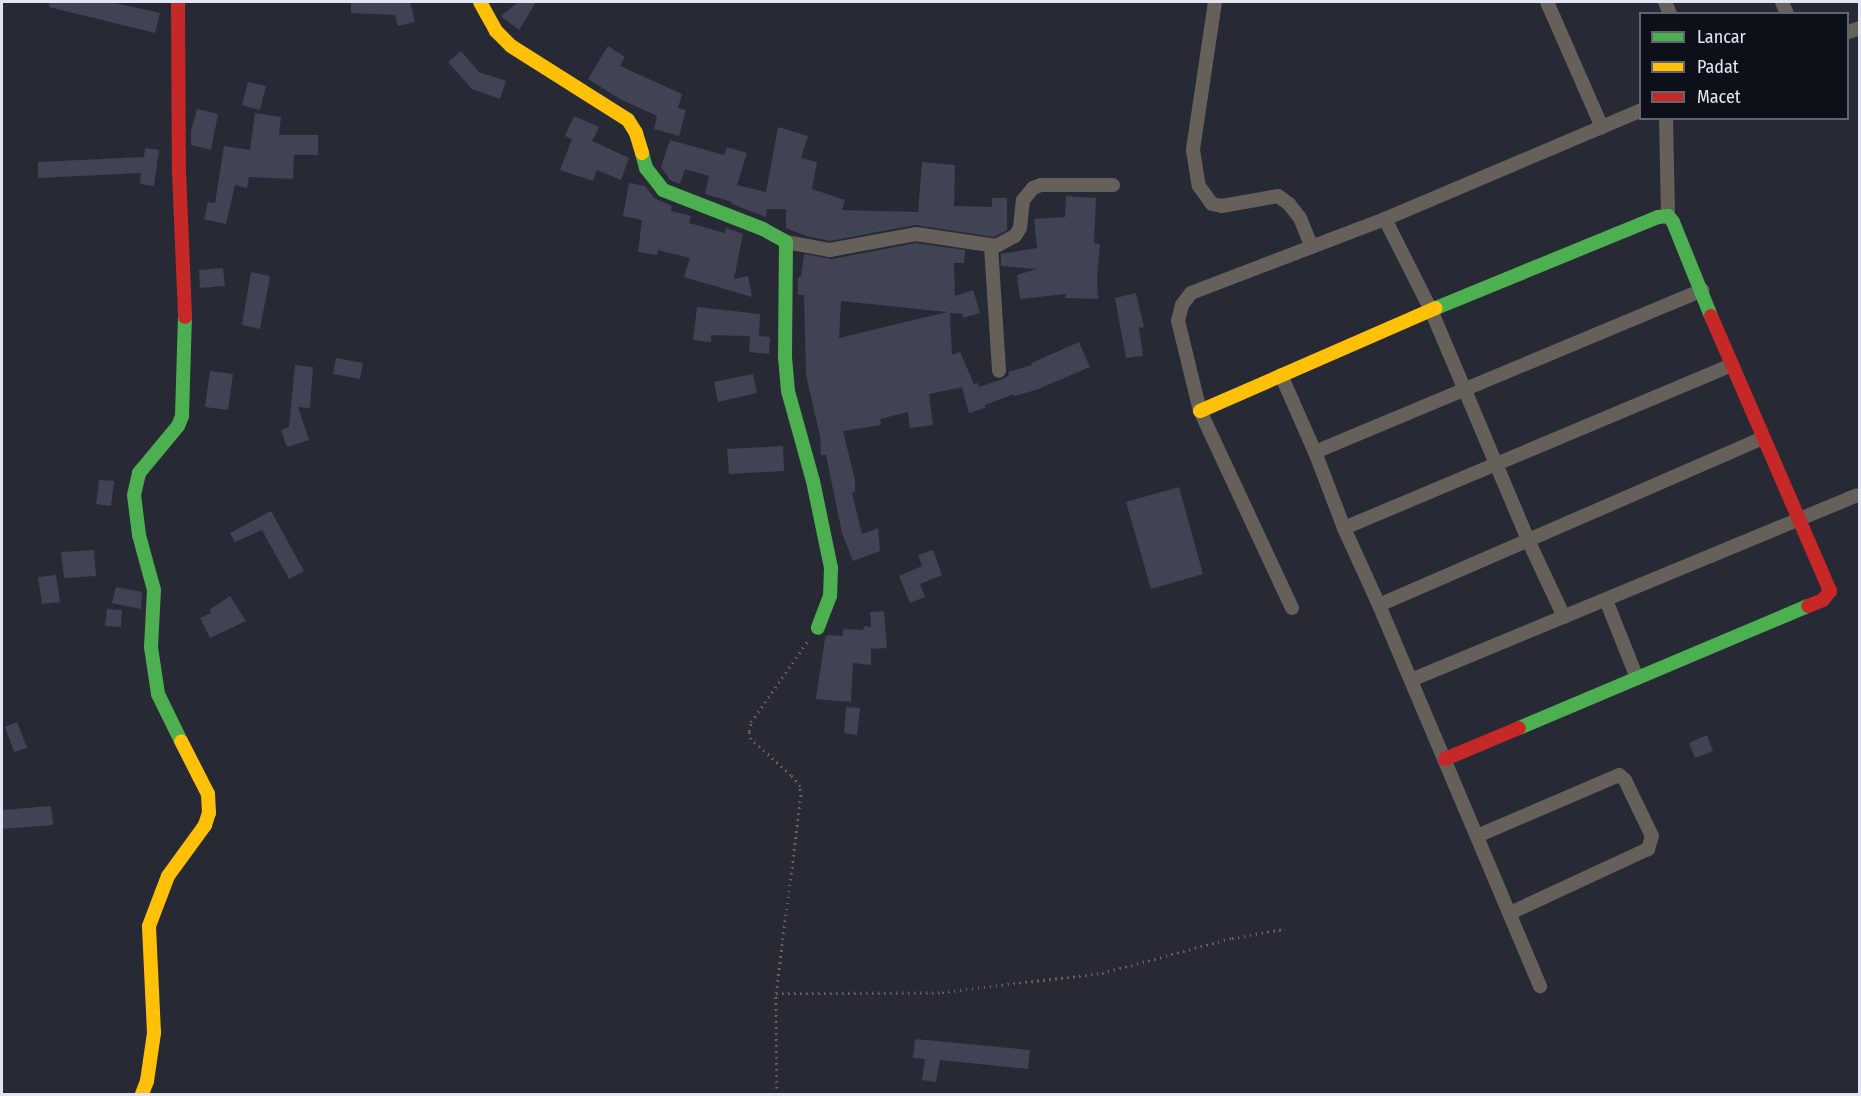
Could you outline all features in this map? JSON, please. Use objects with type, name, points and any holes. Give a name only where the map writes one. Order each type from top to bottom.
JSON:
[{"type":"street","points":[[142,1095],[147,1081],[154,1034],[149,926],[155,904],[168,876],[205,825],[209,813],[208,794],[158,694],[151,647],[154,590],[139,535],[134,495],[139,473],[178,426],[182,416],[184,313],[179,172],[178,2]]},
{"type":"street","points":[[480,2],[496,31],[511,46],[628,120],[636,133],[646,168],[663,190],[763,229],[786,242],[830,250],[916,234],[991,246],[1007,243],[1015,236],[1020,228],[1023,200],[1033,188],[1041,185],[1113,185]]},
{"type":"street","points":[[1215,2],[1193,150],[1199,186],[1212,204],[1222,206],[1278,196],[1289,204],[1300,218],[1312,247]]},
{"type":"street","points":[[1547,2],[1602,127]]},
{"type":"street","points":[[1292,608],[1200,411],[1178,321],[1186,299],[1191,293],[1385,219],[1639,112]]},
{"type":"street","points":[[1445,759],[1827,596],[1830,591],[1731,365],[1673,222],[1668,216],[1666,120]]},
{"type":"street","points":[[1200,411],[1431,310],[1658,217],[1668,216]]},
{"type":"street","points":[[1385,219],[1431,310],[1528,540],[1564,617]]},
{"type":"street","points":[[786,242],[784,357],[788,391],[807,458],[831,568],[830,596],[818,628]]},
{"type":"street","points":[[991,246],[999,371]]},
{"type":"street","points":[[1315,452],[1702,290]]},
{"type":"street","points":[[1344,528],[1731,365]]},
{"type":"street","points":[[1281,375],[1540,986]]},
{"type":"street","points":[[1379,605],[1763,438]]},
{"type":"street","points":[[1411,680],[1856,496]]},
{"type":"street","points":[[1606,600],[1637,678]]},
{"type":"street","points":[[1477,836],[1619,775],[1625,780],[1652,836],[1648,849],[1509,913]]},
{"type":"path","points":[[777,1095],[776,993],[801,796],[800,786],[751,739],[749,731],[751,722],[818,628]]},
{"type":"path","points":[[776,993],[942,992],[1102,973],[1232,938],[1285,929]]},
{"type":"building","points":[[49,2],[110,2],[160,13],[155,33],[49,7]]},
{"type":"building","points":[[351,2],[410,2],[415,22],[398,26],[395,15],[351,13]]},
{"type":"building","points":[[518,2],[536,2],[519,30],[501,16]]},
{"type":"building","points":[[608,46],[625,57],[620,66],[682,94],[678,108],[686,110],[679,136],[654,129],[657,116],[620,99],[588,79]]},
{"type":"building","points":[[461,51],[479,72],[506,81],[500,99],[472,89],[448,62]]},
{"type":"building","points":[[248,82],[266,86],[260,110],[242,105]]},
{"type":"building","points":[[197,109],[218,114],[211,150],[191,145],[191,131]]},
{"type":"building","points":[[255,113],[281,117],[279,135],[318,135],[318,155],[294,155],[293,179],[249,177],[247,188],[235,185],[226,224],[204,219],[208,202],[215,203],[224,146],[250,150]]},
{"type":"building","points":[[574,116],[599,127],[592,141],[629,158],[621,180],[597,170],[593,181],[560,170],[572,139],[565,136]]},
{"type":"building","points":[[778,127],[808,136],[801,158],[817,162],[812,189],[845,200],[842,210],[918,212],[922,162],[955,165],[954,206],[992,207],[992,198],[1007,198],[1007,230],[994,237],[915,225],[830,241],[806,236],[786,228],[786,209],[767,209],[766,217],[732,204],[732,202],[705,194],[709,176],[685,169],[680,184],[670,180],[661,167],[670,140],[724,155],[727,147],[747,153],[737,185],[766,192]]},
{"type":"building","points":[[145,148],[159,150],[154,186],[140,184],[141,173],[38,178],[38,162],[144,157]]},
{"type":"building","points":[[629,183],[645,186],[654,198],[672,206],[671,211],[691,216],[689,223],[725,233],[726,228],[743,234],[734,279],[748,276],[752,297],[684,277],[690,258],[658,250],[657,255],[638,252],[642,220],[623,216]]},
{"type":"building","points":[[1066,196],[1096,198],[1094,243],[1100,244],[1098,299],[1065,298],[1066,294],[1020,299],[1017,275],[1037,269],[1001,266],[1001,254],[1037,248],[1034,219],[1065,217]]},
{"type":"building","points":[[916,243],[965,250],[964,263],[954,263],[955,296],[973,290],[980,313],[963,318],[963,314],[950,313],[952,355],[960,352],[974,384],[978,383],[979,387],[1003,379],[1009,375],[1008,372],[1032,365],[1031,363],[1079,342],[1090,367],[1036,390],[1014,396],[1014,394],[969,413],[962,387],[929,394],[933,425],[910,428],[908,412],[880,419],[881,425],[843,431],[855,480],[855,492],[852,493],[862,534],[878,528],[880,551],[853,561],[842,533],[826,455],[821,455],[820,436],[806,375],[804,295],[798,295],[798,277],[801,277],[804,254],[832,259]],"holes":[[[841,301],[947,312],[839,338]]]},
{"type":"building","points":[[223,268],[225,286],[200,288],[199,270]]},
{"type":"building","points":[[251,272],[270,276],[260,329],[242,325]]},
{"type":"building","points":[[1136,293],[1144,327],[1139,328],[1143,356],[1126,358],[1115,298]]},
{"type":"building","points":[[697,307],[760,314],[759,336],[770,337],[769,354],[749,352],[750,336],[711,335],[711,342],[693,340]]},
{"type":"building","points":[[336,358],[363,363],[360,379],[333,374]]},
{"type":"building","points":[[295,365],[313,367],[310,408],[298,407],[309,440],[287,447],[281,430],[289,427]]},
{"type":"building","points":[[210,371],[233,374],[228,410],[205,407]]},
{"type":"building","points":[[753,374],[757,393],[718,402],[714,382]]},
{"type":"building","points":[[783,446],[784,471],[729,474],[727,449]]},
{"type":"building","points":[[99,480],[114,481],[111,506],[96,504]]},
{"type":"building","points":[[1179,487],[1203,574],[1151,589],[1126,502]]},
{"type":"building","points":[[271,511],[304,571],[289,579],[262,530],[235,542],[230,533]]},
{"type":"building","points":[[94,550],[96,576],[64,578],[61,552]]},
{"type":"building","points":[[933,550],[942,575],[920,584],[925,597],[910,603],[899,576],[922,566],[918,555]]},
{"type":"building","points":[[56,575],[60,602],[42,604],[38,577]]},
{"type":"building","points":[[116,587],[142,592],[141,609],[112,603]]},
{"type":"building","points":[[230,596],[246,621],[210,638],[200,618],[211,613],[209,610]]},
{"type":"building","points":[[107,609],[122,610],[121,627],[105,626]]},
{"type":"building","points":[[884,611],[887,648],[871,649],[871,665],[853,663],[851,702],[816,699],[825,638],[828,635],[843,636],[843,629],[863,630],[864,626],[871,627],[870,612]]},
{"type":"building","points":[[846,707],[860,708],[857,735],[844,733]]},
{"type":"building","points":[[17,722],[27,748],[14,752],[5,727]]},
{"type":"building","points":[[1707,735],[1713,751],[1695,758],[1689,743]]},
{"type":"building","points":[[51,806],[53,825],[2,829],[2,810]]},
{"type":"building","points":[[915,1039],[1030,1050],[1028,1069],[940,1060],[936,1082],[922,1080],[925,1059],[913,1058]]},
{"type":"traffic: fast","points":[[642,153],[646,168],[663,190],[763,229],[786,242],[785,357],[788,391],[813,481],[831,568],[830,596],[818,628]]},
{"type":"traffic: fast","points":[[1436,308],[1658,217],[1668,216],[1673,222],[1711,316]]},
{"type":"traffic: fast","points":[[181,741],[158,694],[151,647],[154,590],[139,535],[134,495],[139,473],[178,426],[182,416],[185,317]]},
{"type":"traffic: fast","points":[[1519,728],[1808,606]]},
{"type":"traffic: slow","points":[[480,2],[496,31],[511,46],[628,120],[636,133],[642,153]]},
{"type":"traffic: slow","points":[[1200,411],[1436,308]]},
{"type":"traffic: slow","points":[[142,1094],[147,1081],[154,1033],[149,926],[168,876],[205,825],[209,813],[208,794],[181,741]]},
{"type":"traffic: jam","points":[[178,2],[179,172],[185,317]]},
{"type":"traffic: jam","points":[[1711,316],[1830,591],[1823,600],[1808,606]]},
{"type":"traffic: jam","points":[[1445,759],[1519,728]]}]
